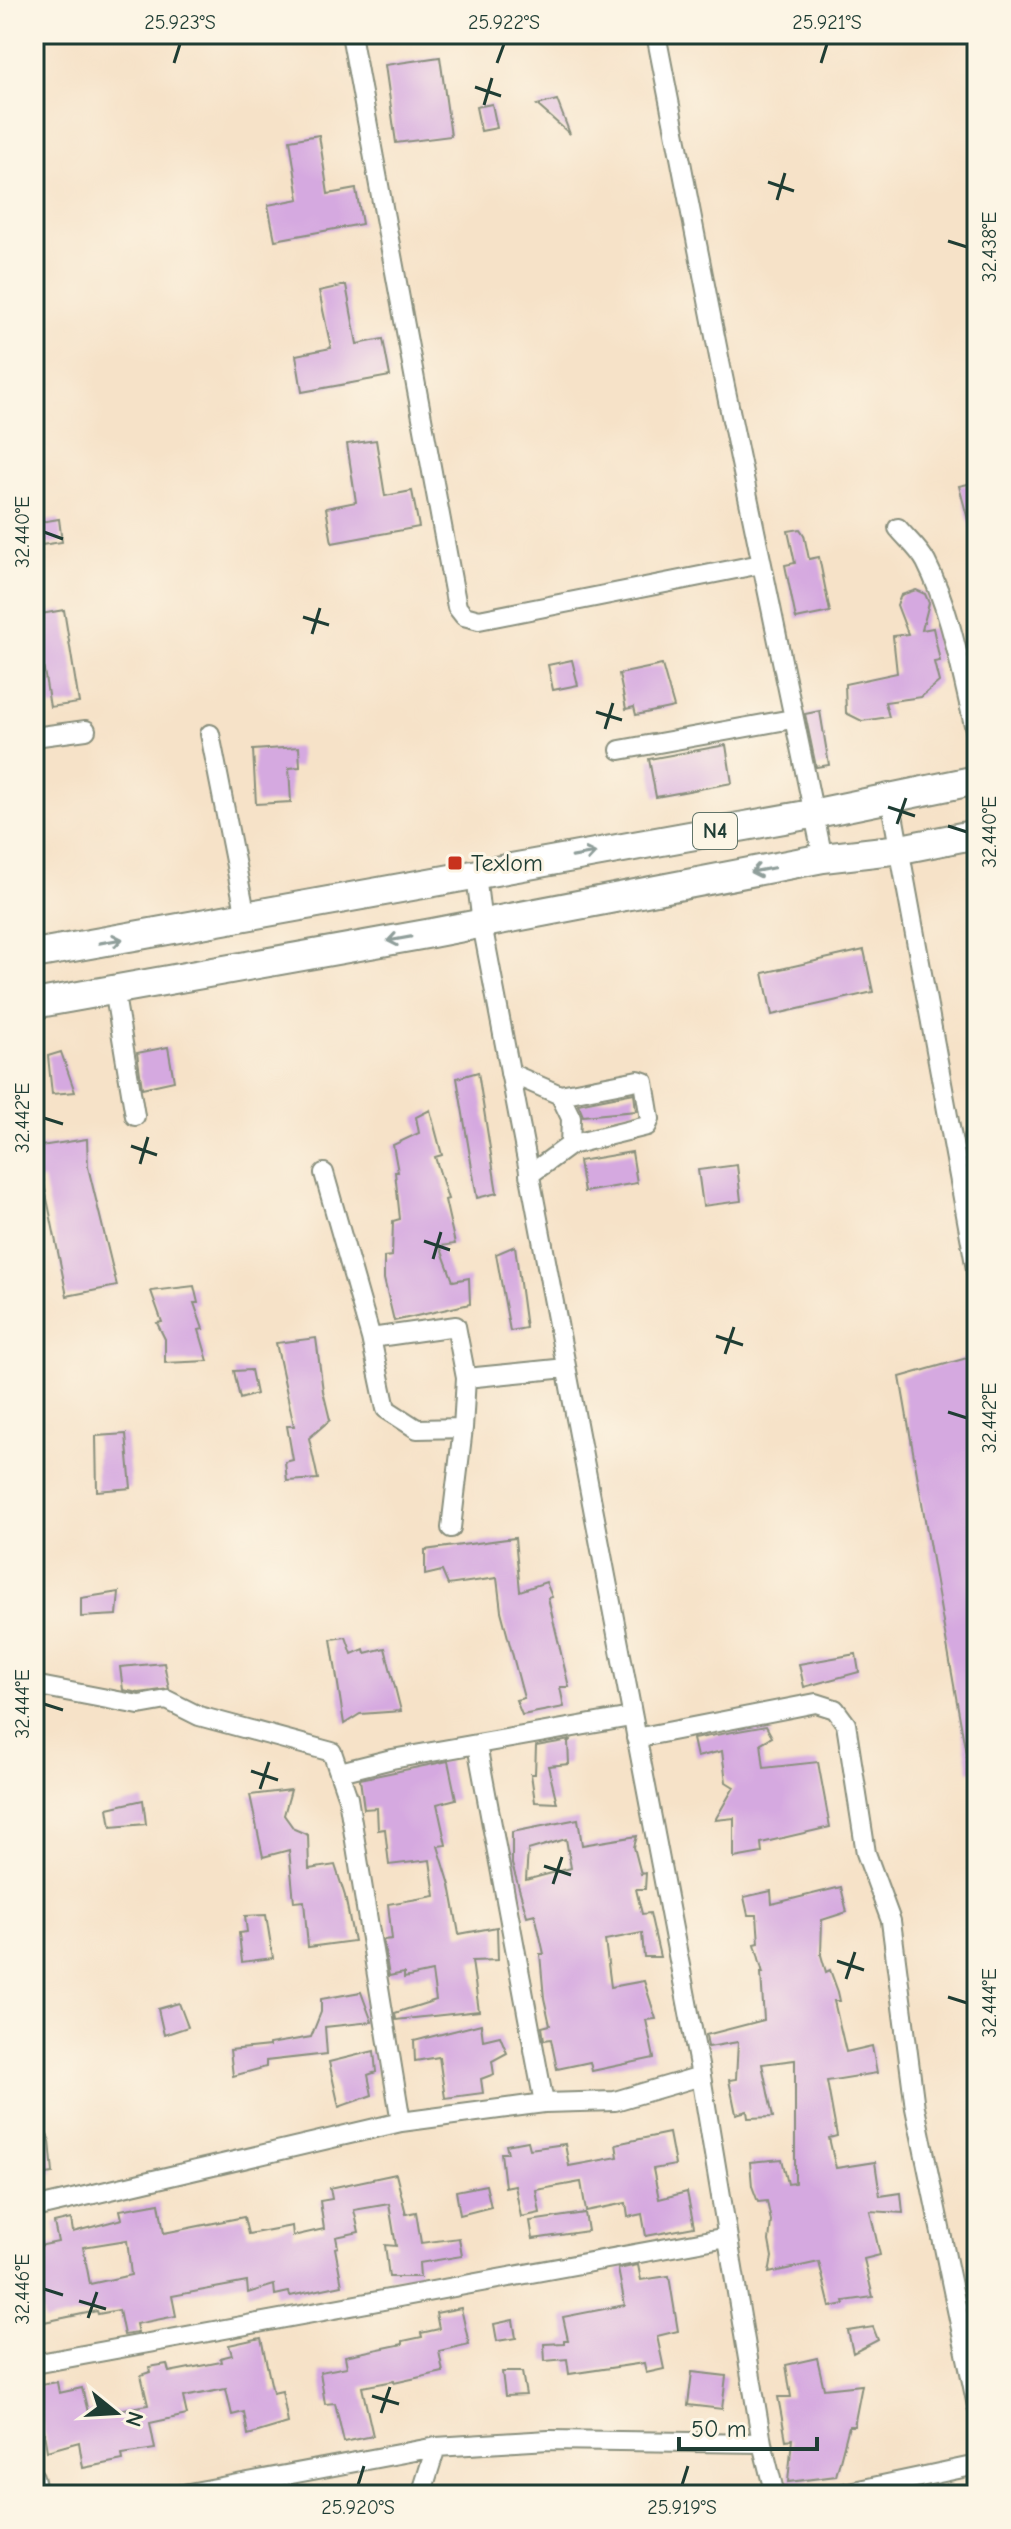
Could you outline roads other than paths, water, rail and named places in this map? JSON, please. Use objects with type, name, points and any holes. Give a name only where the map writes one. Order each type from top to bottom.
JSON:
[{"type":"highway","name":"N4","points":[[34,954],[812,814],[977,780]]},
{"type":"highway","name":"N4","points":[[34,1004],[482,924],[823,858],[901,849],[977,834]]},
{"type":"street","points":[[351,34],[457,607],[464,616],[479,620],[761,564]]},
{"type":"street","points":[[656,34],[792,719],[823,858]]},
{"type":"street","points":[[898,528],[925,559],[933,580],[949,626],[977,737]]},
{"type":"street","points":[[620,750],[792,719]]},
{"type":"street","points":[[34,735],[86,730]]},
{"type":"street","points":[[210,734],[246,917]]},
{"type":"street","points":[[890,798],[977,1270]]},
{"type":"street","points":[[476,875],[482,924],[529,1175],[701,2076],[762,2443],[775,2495]]},
{"type":"street","points":[[114,989],[135,1116]]},
{"type":"street","points":[[510,1073],[560,1095],[638,1080],[644,1082],[650,1119],[647,1126],[570,1145],[529,1175]]},
{"type":"street","points":[[560,1095],[571,1118],[570,1145]]},
{"type":"street","points":[[324,1173],[371,1338],[386,1409],[417,1429],[463,1428]]},
{"type":"street","points":[[371,1338],[456,1326],[466,1378],[451,1528]]},
{"type":"street","points":[[466,1378],[566,1368]]},
{"type":"street","points":[[34,1685],[139,1705],[167,1700],[199,1716],[332,1752],[348,1798],[401,2122]]},
{"type":"street","points":[[636,1738],[816,1703],[835,1709],[846,1724],[866,1853],[891,1921],[915,2108],[977,2406]]},
{"type":"street","points":[[340,1772],[392,1759],[631,1717]]},
{"type":"street","points":[[477,1745],[544,2103]]},
{"type":"street","points":[[34,2208],[401,2122],[544,2103],[615,2101],[701,2076]]},
{"type":"street","points":[[34,2364],[727,2237]]},
{"type":"street","points":[[178,2495],[217,2491],[436,2447],[549,2440],[762,2443]]},
{"type":"street","points":[[421,2495],[436,2447]]},
{"type":"street","points":[[835,2495],[977,2465]]},
{"type":"street","points":[[34,2477],[38,2495]]},
{"type":"place","name":"Texlom","points":[[455,863]]}]
